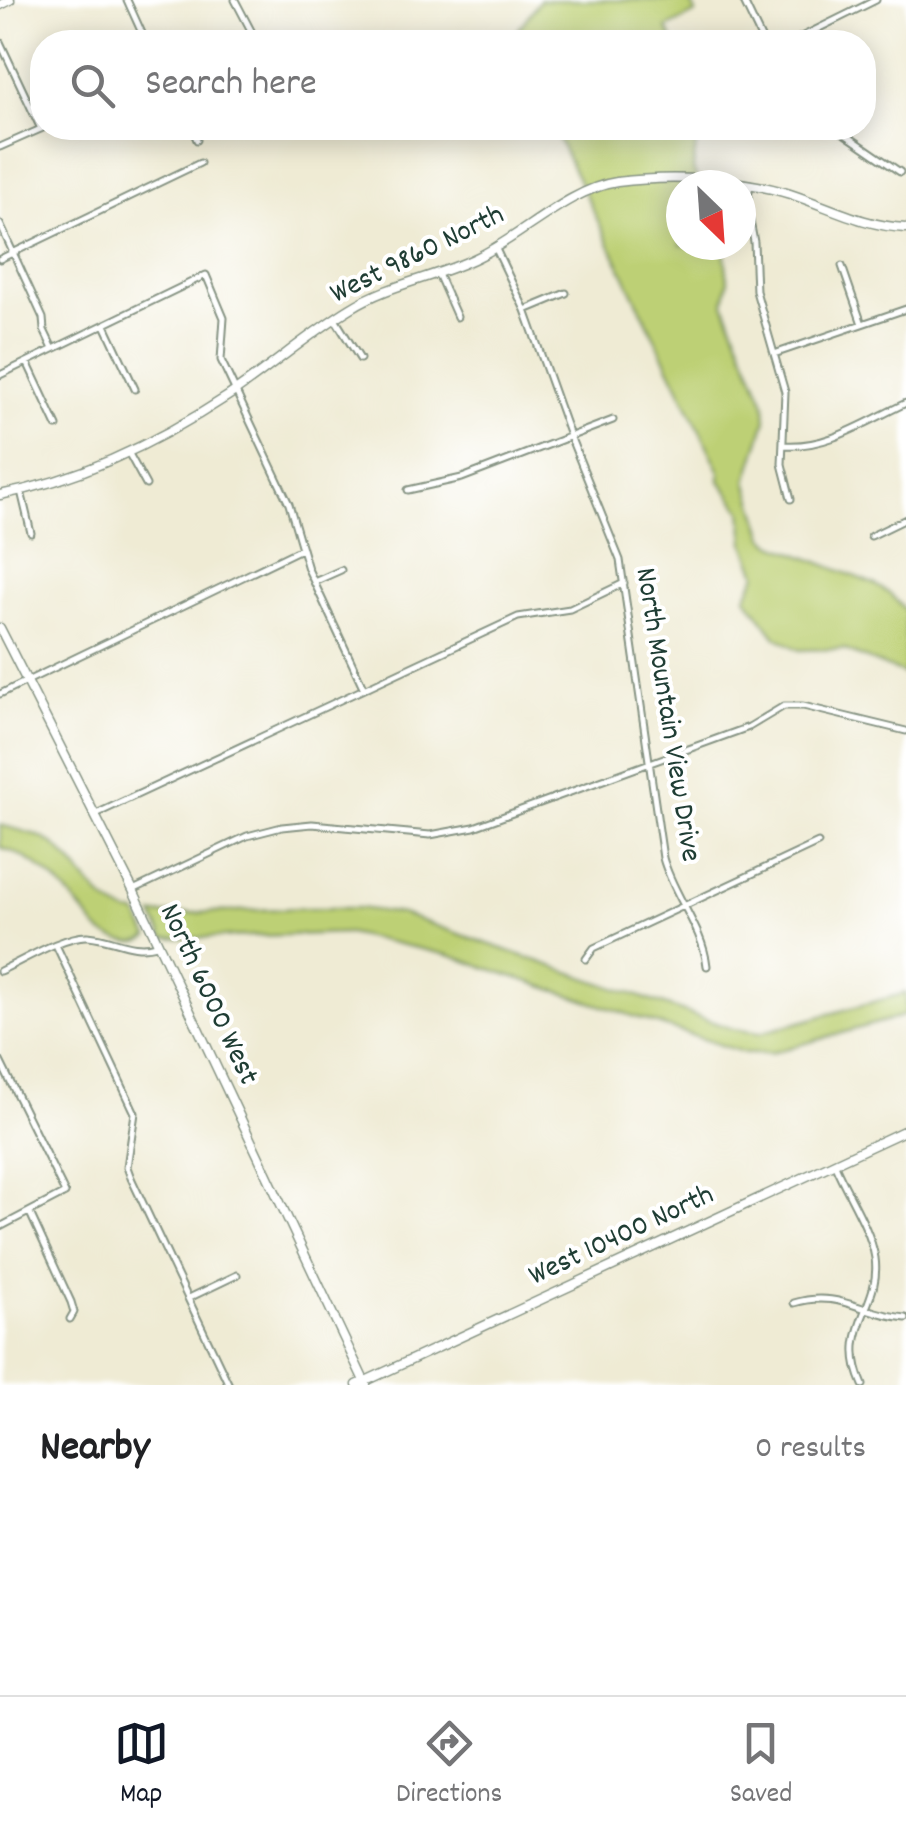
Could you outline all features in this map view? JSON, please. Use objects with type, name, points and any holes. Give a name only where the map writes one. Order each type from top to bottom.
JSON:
[{"type":"street","points":[[0,5],[10,0]]},
{"type":"street","points":[[127,0],[141,30]]},
{"type":"street","points":[[235,0],[251,30]]},
{"type":"street","points":[[742,0],[756,30]]},
{"type":"street","points":[[816,30],[876,0]]},
{"type":"street","points":[[0,42],[30,103]]},
{"type":"street","points":[[0,148],[30,134]]},
{"type":"street","points":[[853,140],[900,172]]},
{"type":"street","points":[[0,259],[200,162]]},
{"type":"street","name":"West 9860 North","points":[[128,452],[234,391],[354,306],[495,247],[600,186],[666,181]]},
{"type":"street","name":"West 9860 North","points":[[756,186],[799,197],[863,222],[906,228]]},
{"type":"street","points":[[0,224],[53,349]]},
{"type":"street","name":"North Mountain View Drive","points":[[495,247],[525,310],[620,560],[663,858],[670,884],[705,950],[707,966]]},
{"type":"street","points":[[755,260],[757,300],[786,402],[782,470],[791,498]]},
{"type":"street","points":[[842,266],[862,324]]},
{"type":"street","points":[[438,273],[458,317]]},
{"type":"street","points":[[0,375],[206,275],[222,306],[221,360],[289,504],[314,582],[364,689]]},
{"type":"street","points":[[525,310],[566,293]]},
{"type":"street","points":[[774,354],[906,309]]},
{"type":"street","points":[[335,319],[360,359]]},
{"type":"street","points":[[105,325],[135,389]]},
{"type":"street","points":[[27,362],[57,426]]},
{"type":"street","points":[[784,446],[820,443],[906,403]]},
{"type":"street","points":[[408,490],[462,478],[613,420]]},
{"type":"street","points":[[0,495],[89,472],[128,452],[146,485]]},
{"type":"street","points":[[21,491],[31,533]]},
{"type":"street","points":[[871,536],[906,519]]},
{"type":"street","points":[[0,694],[302,549]]},
{"type":"street","points":[[314,582],[341,570]]},
{"type":"street","points":[[96,814],[518,617],[570,609],[624,584]]},
{"type":"street","name":"North 6000 West","points":[[0,628],[133,890],[362,1384]]},
{"type":"street","points":[[133,890],[248,836],[282,826],[312,824],[430,835],[474,827],[749,727],[784,706],[803,706],[906,731]]},
{"type":"street","points":[[586,959],[594,948],[818,843]]},
{"type":"street","points":[[1,969],[77,936],[92,936],[130,948],[158,945]]},
{"type":"street","points":[[56,945],[135,1113],[128,1167],[131,1178],[229,1385]]},
{"type":"street","points":[[0,1061],[65,1194],[0,1227]]},
{"type":"street","name":"West 10400 North","points":[[362,1384],[906,1130]]},
{"type":"street","points":[[834,1165],[874,1258],[875,1282],[854,1340],[854,1366],[863,1385]]},
{"type":"street","points":[[30,1213],[72,1302],[74,1312],[70,1318]]},
{"type":"street","points":[[189,1298],[237,1275]]},
{"type":"street","points":[[794,1303],[811,1298],[839,1298],[906,1318]]},
{"type":"green space","points":[[540,0],[690,0],[696,13],[668,30],[518,30]]},
{"type":"green space","points":[[559,140],[697,140],[693,170],[666,170],[666,260],[725,260],[728,281],[724,303],[765,403],[766,420],[747,481],[765,537],[772,544],[890,594],[906,611],[906,675],[843,649],[799,650],[776,637],[746,597],[757,574],[745,544],[742,511],[720,481],[720,472]]},
{"type":"green space","points":[[0,825],[34,834],[53,844],[101,897],[123,911],[137,914],[149,937],[127,942],[100,932],[46,872],[0,847]]},
{"type":"green space","points":[[360,908],[402,914],[733,1029],[760,1033],[906,993],[906,1015],[771,1053],[745,1053],[448,955],[348,933],[164,939],[153,915]]}]
